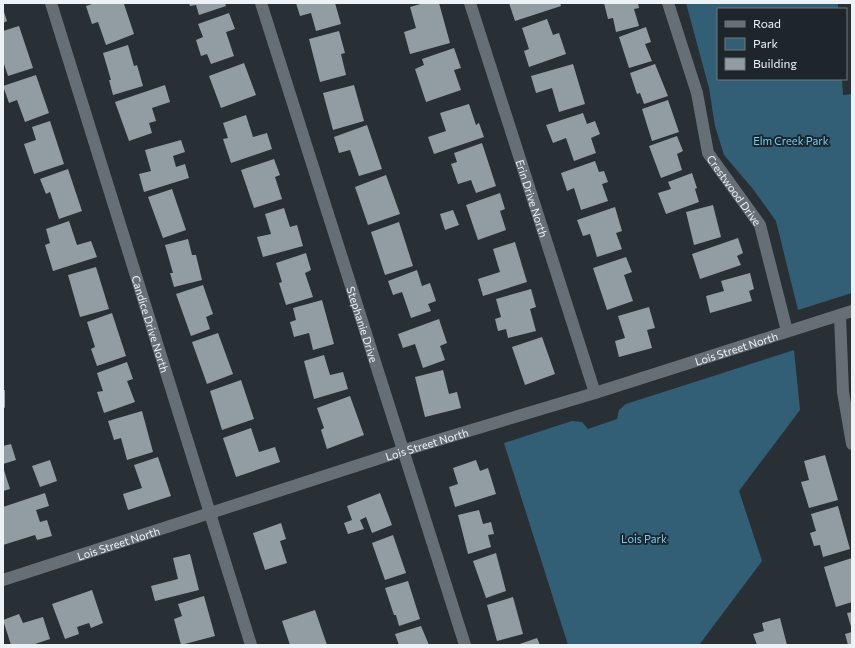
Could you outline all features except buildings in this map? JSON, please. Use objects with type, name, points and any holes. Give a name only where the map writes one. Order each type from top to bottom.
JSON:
[{"type":"street","name":"Candice Drive North","points":[[51,3],[251,645]]},
{"type":"street","name":"Stephanie Drive","points":[[261,3],[405,450],[465,645]]},
{"type":"street","name":"Erin Drive North","points":[[470,3],[595,393]]},
{"type":"street","name":"Crestwood Drive","points":[[668,3],[696,93],[708,153],[760,225],[787,332]]},
{"type":"street","name":"Lois Street North","points":[[3,580],[405,450],[595,393],[852,311]]},
{"type":"street","points":[[840,315],[843,392],[852,444]]},
{"type":"green space","name":"Elm Creek Park","points":[[686,3],[838,3],[838,8],[717,8],[717,80],[842,80],[843,95],[852,94],[852,293],[798,310],[776,221],[753,189],[724,155],[715,126],[709,88]]},
{"type":"green space","name":"Lois Park","points":[[794,350],[800,410],[739,491],[762,561],[699,645],[568,645],[504,443],[572,421],[582,422],[588,429],[617,419],[619,410],[626,404]]}]
